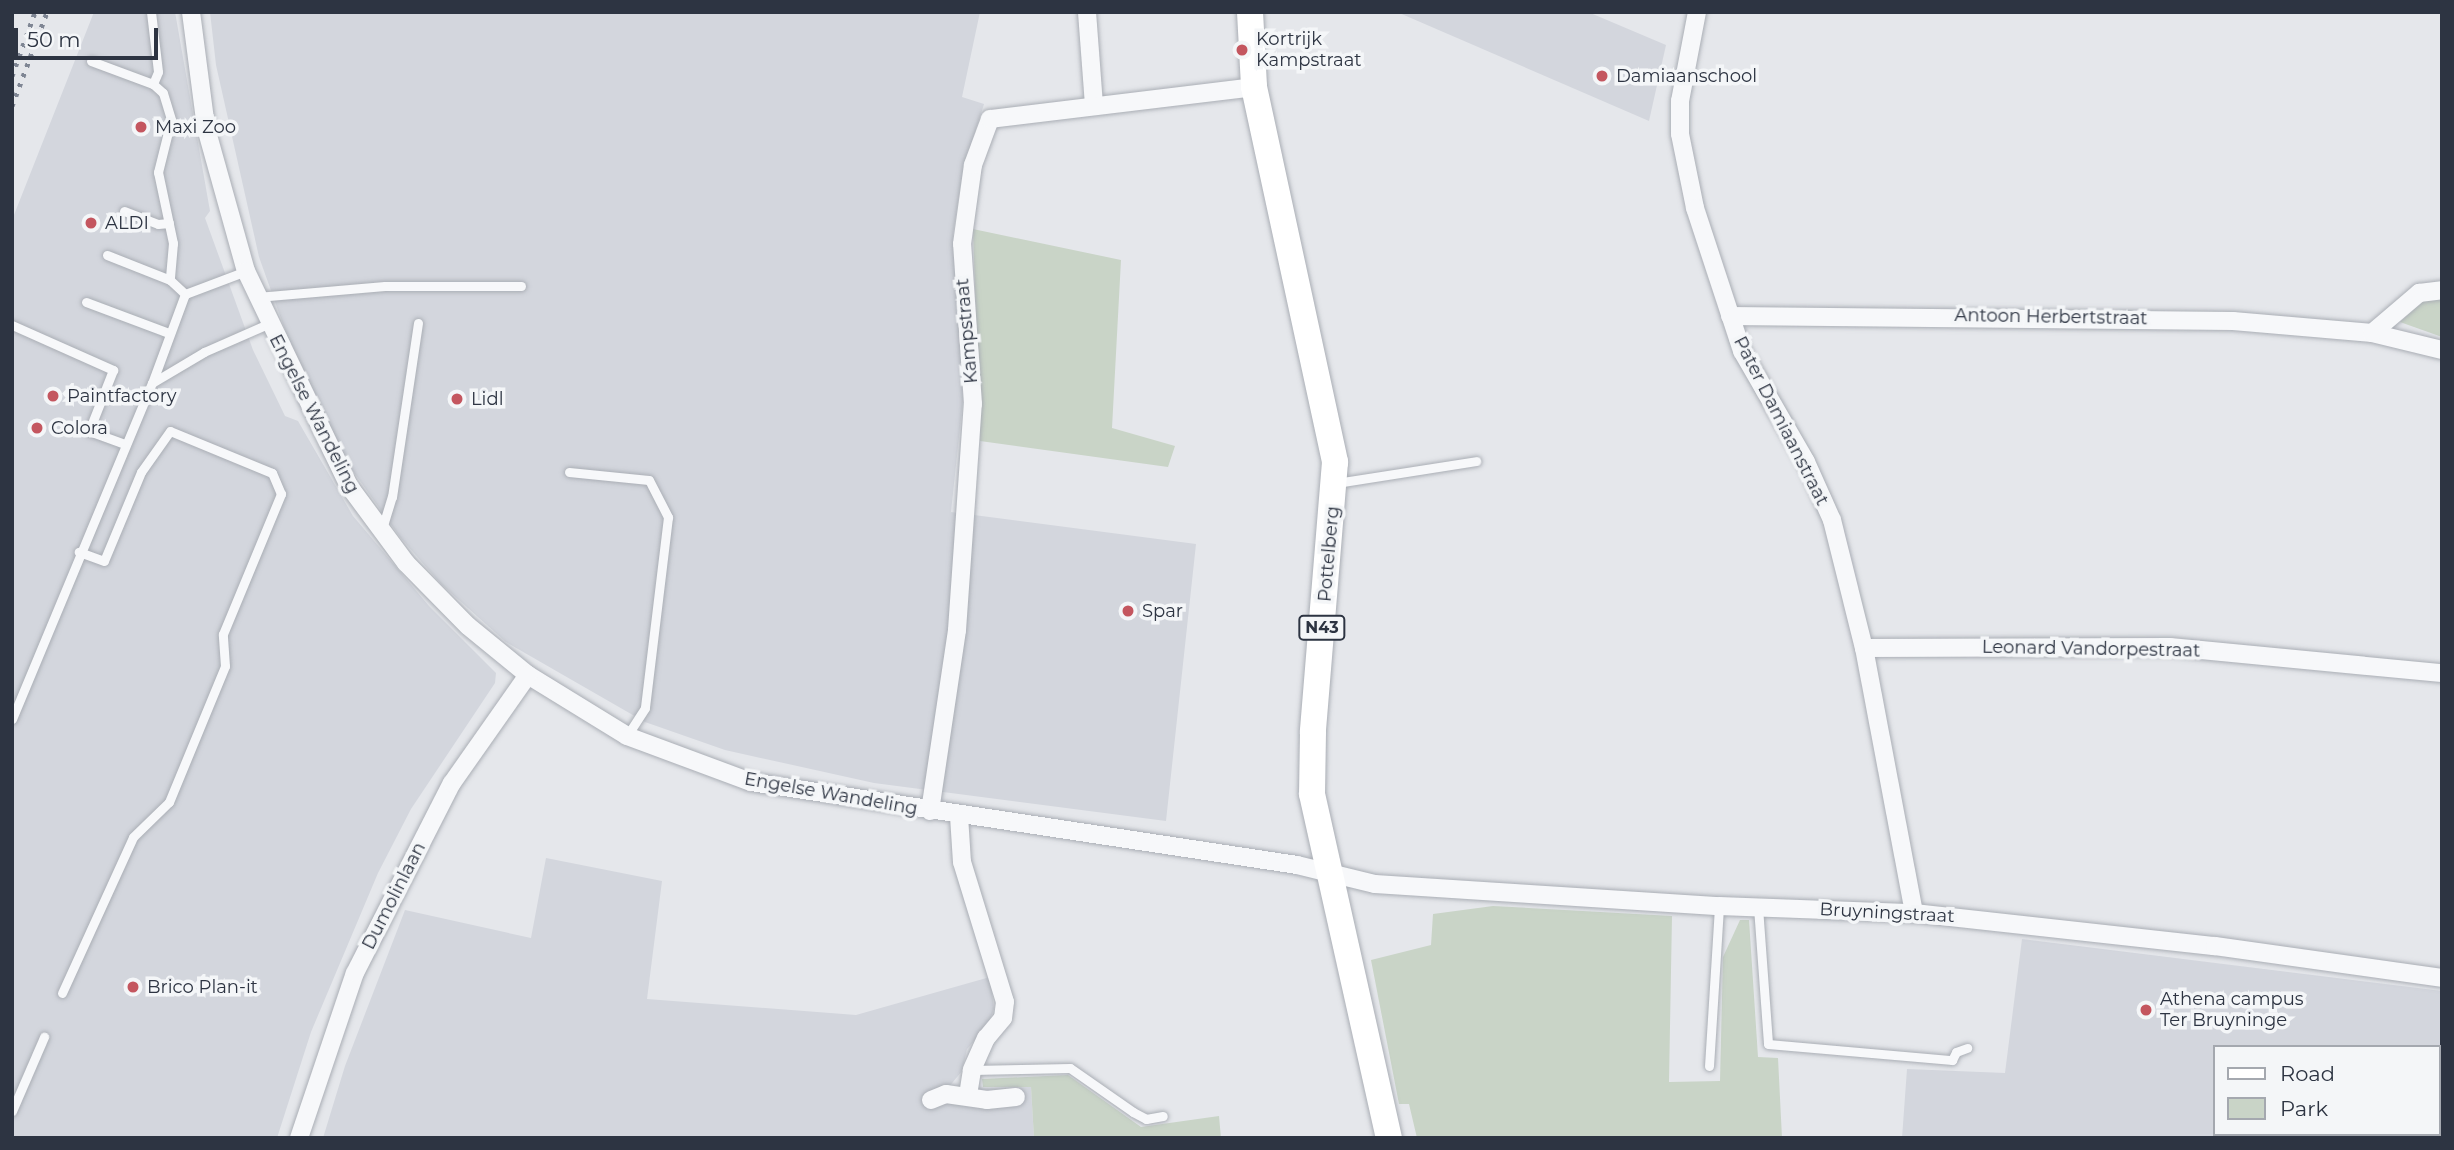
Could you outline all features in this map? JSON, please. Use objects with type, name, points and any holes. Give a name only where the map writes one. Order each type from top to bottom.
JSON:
[{"type":"main road","name":"Pottelberg","points":[[1250,12],[1254,88],[1331,428],[1334,483],[1311,763],[1312,794],[1389,1138]]},
{"type":"street","name":"Engelse Wandeling","points":[[191,12],[206,128],[246,271],[268,324],[332,457],[381,533],[437,597],[528,675],[627,736],[751,782],[1331,871]]},
{"type":"street","points":[[1087,12],[1094,106]]},
{"type":"street","name":"Pater Damiaanstraat","points":[[1697,12],[1686,56],[1680,134],[1695,208],[1742,351],[1806,462],[1832,520],[1864,648],[1914,913]]},
{"type":"street","name":"Kampstraat","points":[[930,811],[957,630],[968,495],[973,404],[961,267],[973,166],[990,119],[1254,88]]},
{"type":"street","points":[[2372,333],[2419,293],[2442,290]]},
{"type":"street","name":"Antoon Herbertstraat","points":[[1730,316],[2178,319],[2372,333],[2442,350]]},
{"type":"street","name":"Leonard Vandorpestraat","points":[[1864,648],[2170,647],[2442,673]]},
{"type":"street","name":"Dumolinlaan","points":[[299,1138],[355,973],[452,783],[528,675]]},
{"type":"street","points":[[959,816],[962,862],[1005,1002],[1003,1018],[986,1038],[972,1070],[968,1096]]},
{"type":"street","name":"Bruyningstraat","points":[[1331,871],[1375,884],[1429,890],[1719,906],[1914,913],[2216,946],[2442,978]]},
{"type":"street","points":[[931,1100],[946,1094],[988,1100],[1016,1097]]},
{"type":"lane","points":[[151,12],[158,72],[153,83]]},
{"type":"lane","points":[[91,61],[153,83],[163,93],[171,120],[158,172],[173,243],[170,280]]},
{"type":"lane","points":[[124,211],[158,224],[169,223]]},
{"type":"lane","points":[[107,255],[170,280],[185,294]]},
{"type":"lane","points":[[12,719],[79,552],[152,383],[185,294],[246,271]]},
{"type":"lane","points":[[257,297],[385,286],[521,286]]},
{"type":"lane","points":[[86,302],[169,333]]},
{"type":"lane","points":[[381,533],[393,497],[418,323]]},
{"type":"lane","points":[[152,383],[204,352],[268,324]]},
{"type":"lane","points":[[12,325],[113,370],[89,431],[125,444]]},
{"type":"lane","points":[[62,993],[133,838],[169,802],[225,666],[223,634],[281,494],[272,473],[170,431],[141,472],[104,561],[79,552]]},
{"type":"lane","points":[[1334,483],[1476,461]]},
{"type":"lane","points":[[569,472],[649,480],[668,517],[645,708],[627,736]]},
{"type":"lane","points":[[1709,1066],[1719,906]]},
{"type":"lane","points":[[1758,907],[1768,1044],[1952,1060],[1956,1052],[1967,1048]]},
{"type":"lane","points":[[12,1111],[44,1037]]},
{"type":"lane","points":[[972,1070],[1070,1068],[1139,1115],[1163,1116]]},
{"type":"shaded area","points":[[94,12],[175,12],[210,211],[205,218],[253,350],[285,416],[298,421],[353,516],[429,606],[496,673],[495,683],[411,809],[378,873],[311,1032],[277,1138],[12,1138],[12,220]]},
{"type":"shaded area","points":[[210,12],[980,12],[962,97],[984,104],[963,170],[953,234],[963,399],[951,512],[1196,544],[1166,821],[874,783],[725,750],[645,722],[506,642],[441,584],[400,537],[343,457],[298,366],[259,257],[216,65]]},
{"type":"shaded area","name":"Damiaanschool","points":[[1397,12],[1588,12],[1666,45],[1649,121]]},
{"type":"shaded area","points":[[546,858],[662,881],[647,999],[856,1015],[990,977],[994,1009],[988,1025],[967,1049],[962,1071],[948,1088],[1031,1087],[1034,1138],[323,1138],[345,1066],[405,910],[531,938]]},
{"type":"shaded area","name":"Athena campus Ter Bruyninge","points":[[2022,939],[2442,991],[2442,1138],[1902,1138],[1907,1069],[2005,1073]]},
{"type":"green space","points":[[973,229],[1121,260],[1112,428],[1175,446],[1168,467],[980,441]]},
{"type":"green space","points":[[2428,297],[2442,299],[2442,337],[2400,322]]},
{"type":"green space","points":[[1493,906],[1672,916],[1669,1082],[1720,1081],[1723,957],[1740,920],[1749,920],[1758,1057],[1778,1058],[1782,1138],[1417,1138],[1409,1104],[1399,1104],[1371,960],[1431,945],[1433,914]]},
{"type":"green space","points":[[1068,1075],[1141,1127],[1219,1116],[1221,1138],[1034,1138],[1031,1087],[983,1087],[982,1079]]},
{"type":"railway","points":[[12,76],[35,12]]},
{"type":"railway","points":[[12,106],[47,12]]},
{"type":"place","name":"Kortrijk Kampstraat","points":[[1242,50]]},
{"type":"place","name":"Damiaanschool","points":[[1602,76]]},
{"type":"place","name":"Maxi Zoo","points":[[141,127]]},
{"type":"place","name":"ALDI","points":[[91,223]]},
{"type":"place","name":"Paintfactory","points":[[53,396]]},
{"type":"place","name":"Lidl","points":[[457,399]]},
{"type":"place","name":"Colora","points":[[37,428]]},
{"type":"place","name":"Spar","points":[[1128,611]]},
{"type":"place","name":"Brico Plan-it","points":[[133,987]]},
{"type":"place","name":"Athena campus Ter Bruyninge","points":[[2146,1010]]}]
